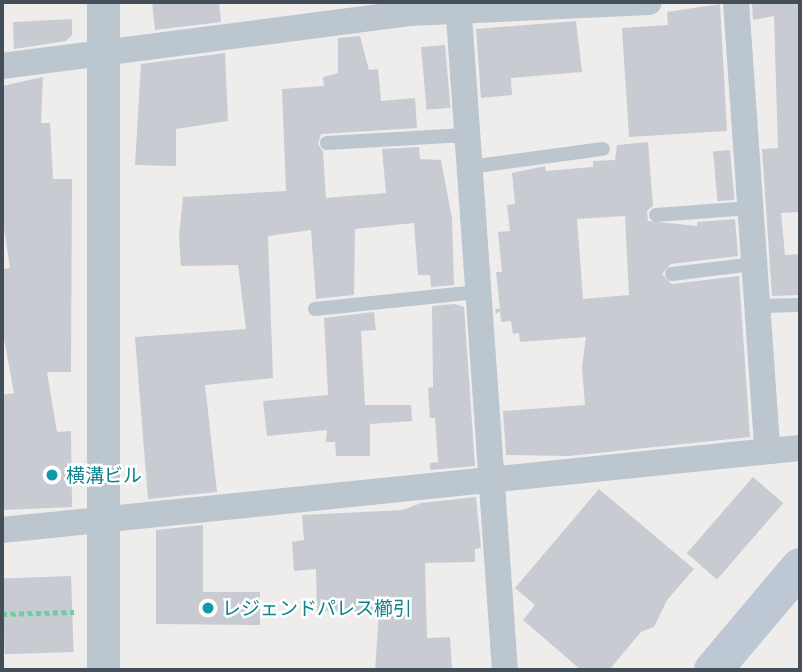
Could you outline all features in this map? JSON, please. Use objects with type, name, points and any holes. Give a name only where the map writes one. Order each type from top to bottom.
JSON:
[{"type":"main road","points":[[713,670],[800,567]]},
{"type":"street","points":[[103,2],[103,670]]},
{"type":"street","points":[[2,66],[458,6],[649,2]]},
{"type":"street","points":[[736,2],[766,450]]},
{"type":"street","points":[[458,6],[489,480],[505,670]]},
{"type":"street","points":[[2,530],[103,522],[800,448]]},
{"type":"lane","points":[[327,143],[466,135]]},
{"type":"lane","points":[[469,167],[603,149]]},
{"type":"lane","points":[[656,215],[750,208]]},
{"type":"lane","points":[[672,274],[754,264]]},
{"type":"lane","points":[[316,309],[477,292]]},
{"type":"lane","points":[[757,306],[800,305]]},
{"type":"path","points":[[2,614],[79,612]]},
{"type":"building","points":[[152,2],[219,2],[221,22],[155,30]]},
{"type":"building","points":[[752,2],[800,2],[800,212],[781,213],[785,255],[800,254],[800,295],[772,296],[762,149],[778,148],[774,16],[753,20]]},
{"type":"building","points":[[720,4],[727,131],[629,137],[622,28],[668,25],[667,12]]},
{"type":"building","points":[[72,19],[72,35],[66,41],[14,49],[13,22]]},
{"type":"building","points":[[576,21],[582,72],[511,78],[512,95],[481,98],[476,29]]},
{"type":"building","points":[[360,36],[369,70],[378,69],[381,101],[415,98],[417,128],[321,134],[318,144],[323,151],[326,198],[386,193],[382,149],[419,147],[420,159],[441,160],[452,218],[454,285],[431,287],[430,275],[418,275],[414,223],[355,229],[354,295],[316,299],[311,230],[268,236],[273,378],[205,385],[217,492],[148,499],[135,337],[246,329],[238,265],[181,266],[179,236],[183,197],[286,191],[282,89],[324,86],[323,77],[338,73],[338,38]]},
{"type":"building","points":[[445,45],[450,108],[427,110],[421,47]]},
{"type":"building","points":[[225,53],[228,121],[176,129],[176,166],[135,165],[141,64]]},
{"type":"building","points":[[43,77],[41,123],[50,123],[53,179],[72,179],[71,372],[47,372],[57,432],[71,431],[72,507],[2,510],[2,395],[14,393],[2,328],[3,269],[10,268],[2,215],[2,86]]},
{"type":"building","points":[[648,142],[653,206],[647,211],[648,221],[697,226],[697,222],[735,219],[738,256],[671,264],[662,274],[672,284],[739,276],[750,437],[569,456],[506,455],[503,411],[585,405],[582,368],[586,337],[520,342],[519,333],[513,334],[511,321],[501,322],[500,311],[496,314],[495,309],[500,309],[496,272],[502,272],[498,232],[510,231],[507,205],[515,204],[512,173],[545,166],[546,171],[593,167],[593,161],[615,160],[617,145]],"holes":[[[625,216],[629,295],[583,299],[577,219]]]},
{"type":"building","points":[[730,150],[734,200],[717,201],[713,151]]},
{"type":"building","points":[[455,304],[464,307],[475,466],[430,470],[430,463],[438,462],[435,418],[430,418],[428,388],[433,387],[432,306]]},
{"type":"building","points":[[374,312],[376,330],[361,331],[365,405],[411,405],[412,421],[370,424],[370,456],[336,456],[335,442],[326,442],[327,430],[267,436],[263,401],[328,395],[324,318]]},
{"type":"building","points":[[753,477],[783,503],[717,579],[687,553]]},
{"type":"building","points":[[599,489],[694,569],[667,600],[654,627],[641,632],[609,670],[581,670],[523,620],[535,605],[515,588]]},
{"type":"building","points":[[476,497],[481,548],[475,549],[475,562],[425,563],[427,638],[450,637],[452,670],[375,670],[379,611],[317,611],[316,569],[294,571],[292,542],[304,540],[302,515],[403,510],[421,503]]},
{"type":"building","points":[[203,525],[203,592],[260,592],[260,625],[156,624],[156,530]]},
{"type":"building","points":[[71,576],[74,652],[5,654],[2,578]]},
{"type":"place","name":"横溝ビル","points":[[52,475]]},
{"type":"place","name":"レジェンドパレス櫛引","points":[[208,608]]}]
